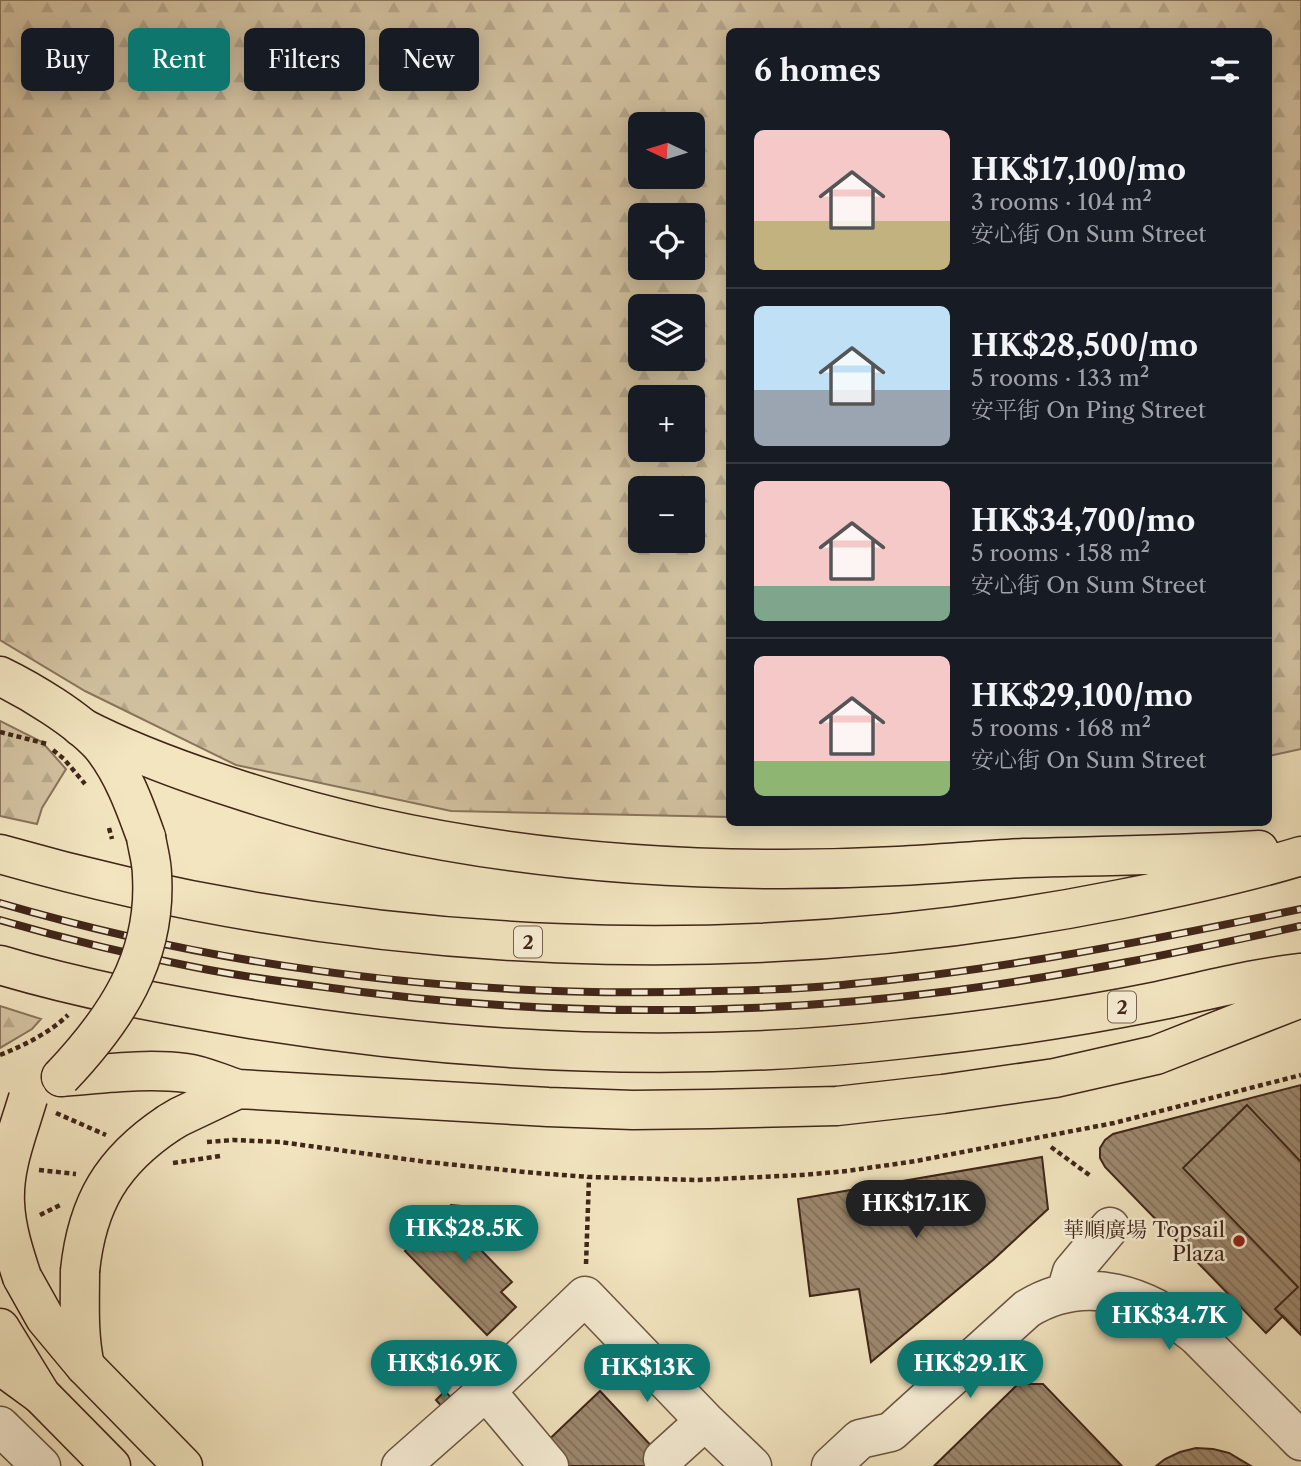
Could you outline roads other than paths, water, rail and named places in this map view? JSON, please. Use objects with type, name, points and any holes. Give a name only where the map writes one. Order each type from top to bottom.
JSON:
[{"type":"main road","points":[[0,676],[33,694],[81,727],[116,745],[255,795],[326,815],[419,836],[531,854],[739,869],[839,868],[1025,858],[1179,855],[1301,845]]},
{"type":"main road","points":[[81,727],[100,744],[131,799],[131,844],[152,874],[148,939],[139,968],[123,1000],[103,1029],[36,1098],[12,1151],[6,1178],[8,1227],[22,1277],[45,1318],[85,1366],[183,1466]]},
{"type":"main road","name":"2","points":[[0,854],[194,901],[348,926],[495,940],[641,946],[806,940],[1002,921],[1200,882],[1301,856]]},
{"type":"main road","name":"2","points":[[0,965],[188,1009],[342,1032],[413,1041],[643,1052],[791,1048],[900,1040],[1035,1023],[1157,1001],[1271,976],[1301,973]]},
{"type":"main road","points":[[36,1098],[152,1071],[189,1073],[238,1089],[548,1107],[634,1110],[837,1106],[1055,1078],[1156,1055],[1301,998]]},
{"type":"main road","points":[[85,1366],[80,1330],[80,1271],[86,1230],[101,1194],[134,1150],[154,1133],[238,1089]]},
{"type":"main road","points":[[0,1328],[41,1395]]},
{"type":"main road","points":[[0,1365],[41,1395],[111,1466]]},
{"type":"street","points":[[1066,1292],[1072,1272],[1110,1227]]},
{"type":"street","points":[[831,1466],[860,1440],[887,1449],[1027,1309],[1041,1300],[1066,1292],[1113,1293],[1158,1308],[1179,1321],[1301,1441]]},
{"type":"street","points":[[401,1466],[585,1296],[752,1466]]},
{"type":"street","points":[[485,1391],[549,1466]]},
{"type":"street","points":[[663,1459],[705,1421]]},
{"type":"street","points":[[0,1426],[41,1466]]},
{"type":"railway","points":[[0,903],[177,947],[356,976],[447,985],[628,992],[785,989],[908,978],[1077,953],[1301,909]]},
{"type":"railway","points":[[0,920],[124,952],[258,978],[475,1003],[633,1010],[792,1006],[950,991],[1170,954],[1301,926]]},
{"type":"place","name":"華順廣場 Topsail Plaza","points":[[1239,1241]]}]
